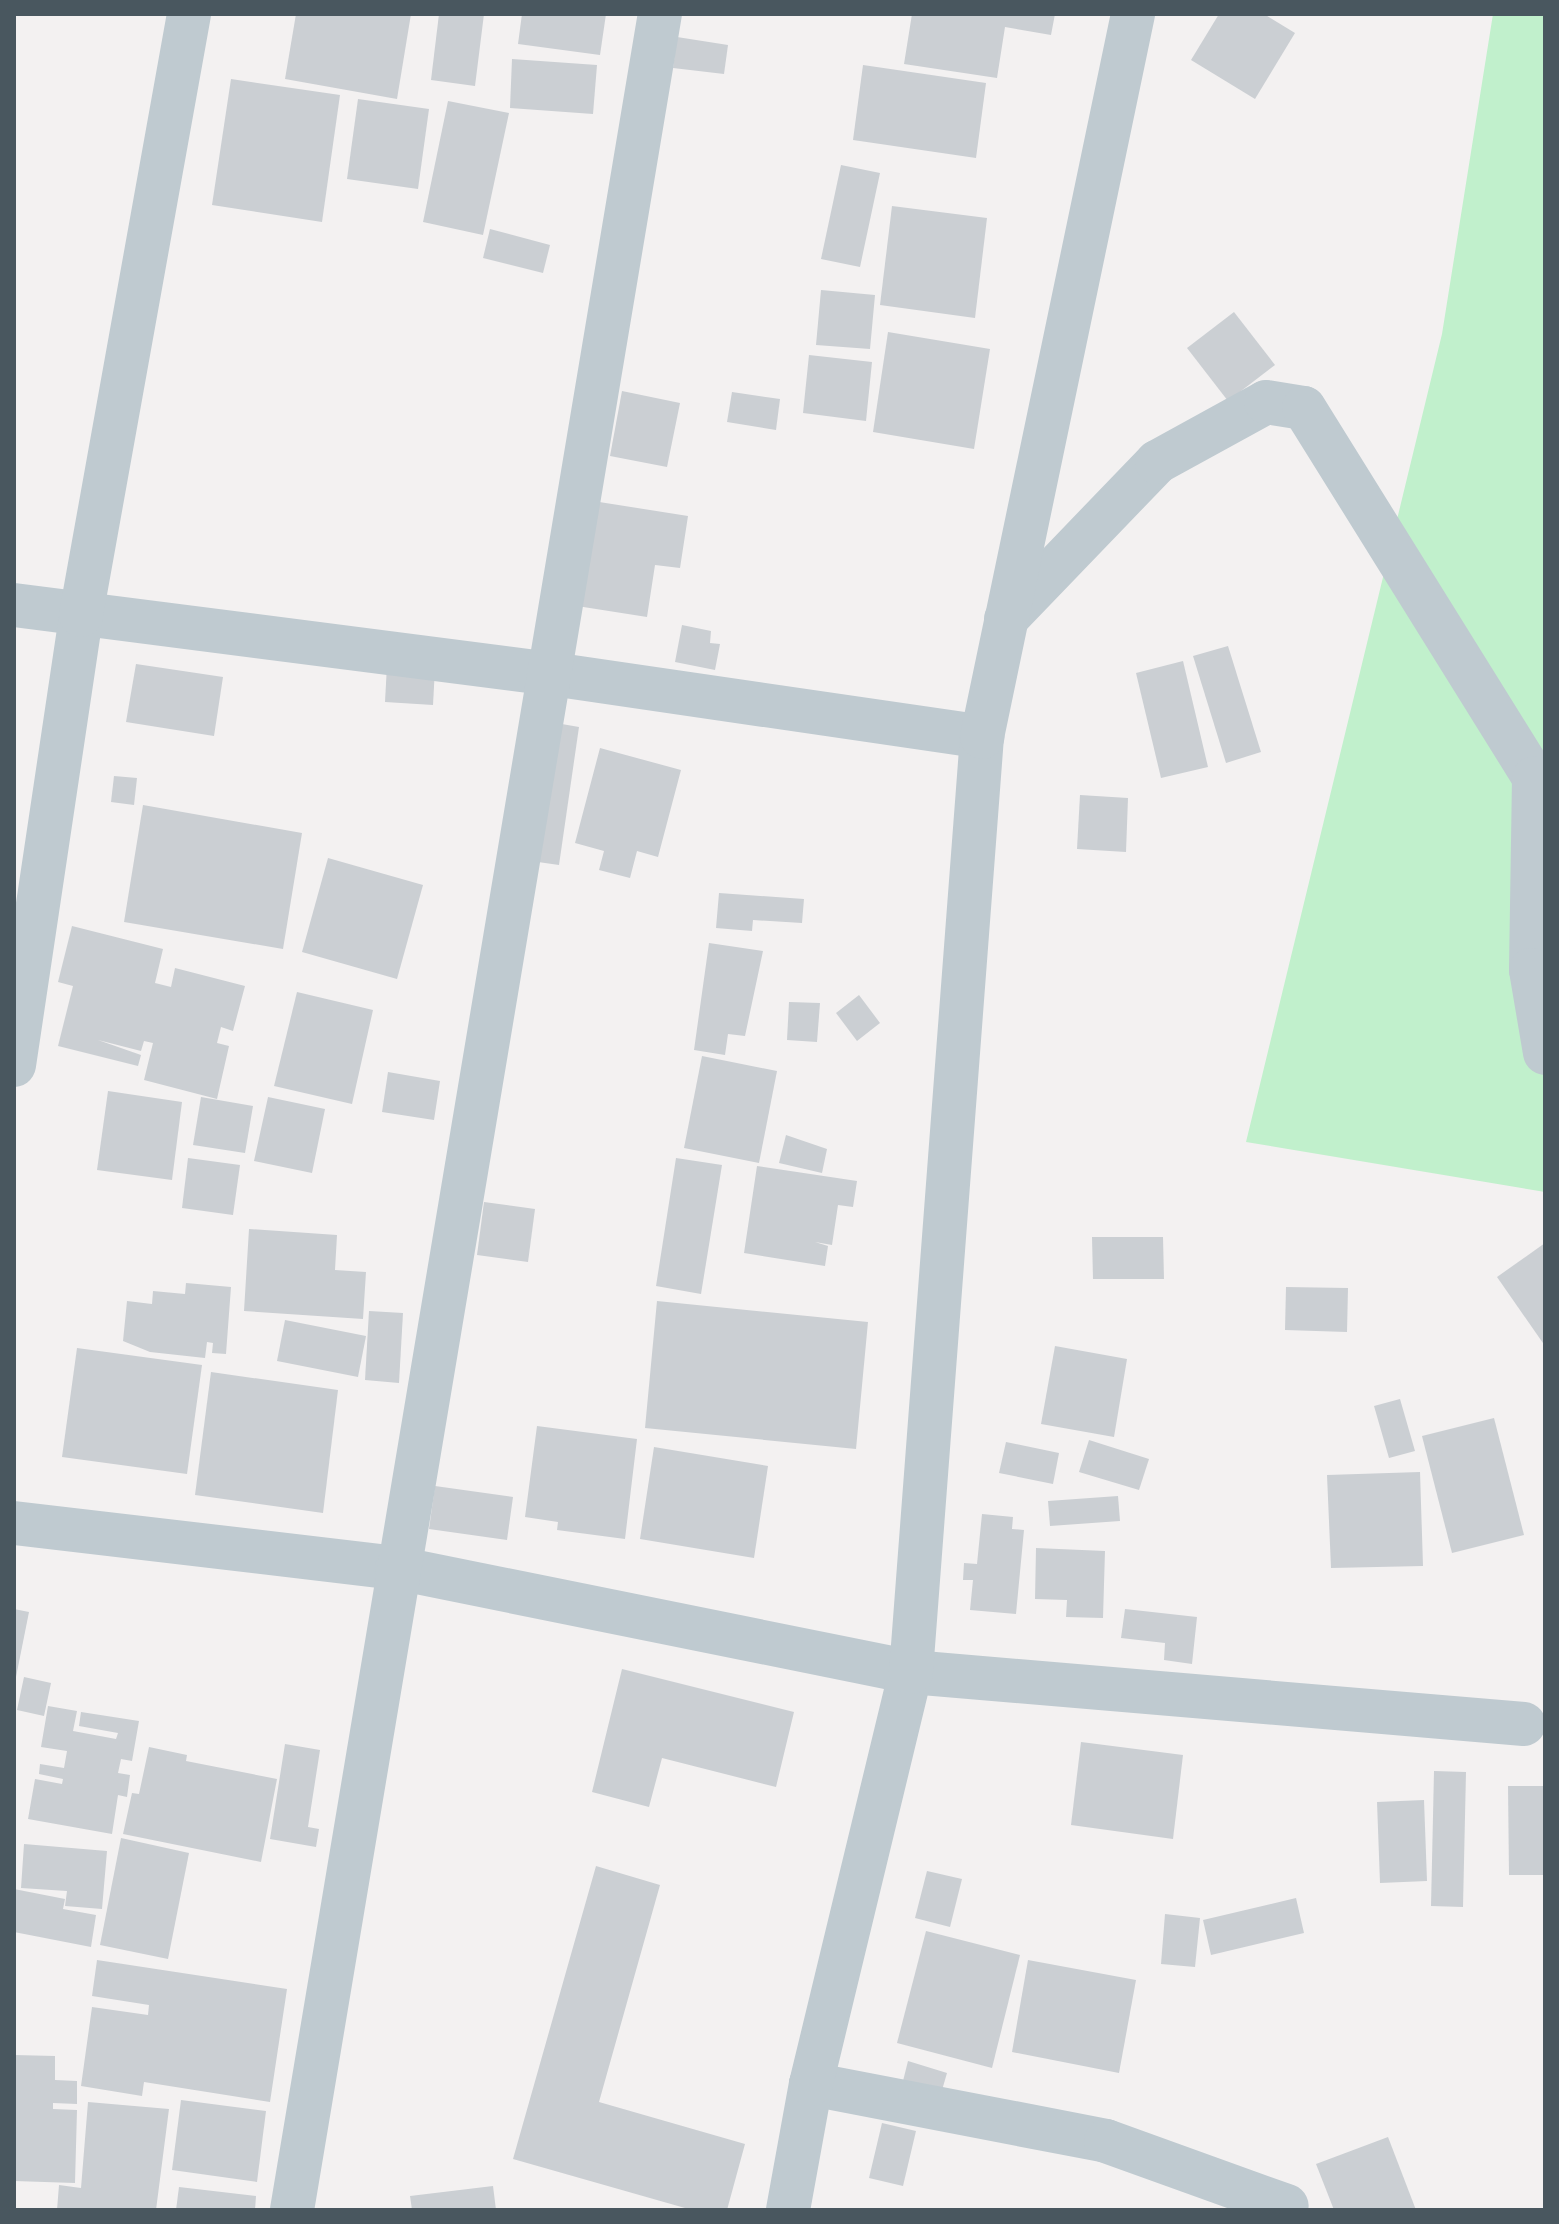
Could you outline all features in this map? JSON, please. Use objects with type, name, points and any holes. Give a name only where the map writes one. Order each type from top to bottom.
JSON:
[{"type":"street","points":[[15,1058],[81,615],[189,14]]},
{"type":"street","points":[[292,2210],[397,1568],[552,674],[660,14]]},
{"type":"street","points":[[788,2210],[811,2084],[911,1672],[982,737],[1133,14]]},
{"type":"street","points":[[1006,619],[1157,462],[1266,402],[1304,408],[1534,778],[1531,970],[1545,1053]]},
{"type":"street","points":[[14,605],[552,674],[982,737]]},
{"type":"street","points":[[14,1523],[397,1568],[911,1672],[1524,1724]]},
{"type":"street","points":[[811,2084],[1106,2141],[1287,2206]]},
{"type":"green space","points":[[1493,14],[1545,14],[1545,1192],[1246,1142],[1442,334]]},
{"type":"building","points":[[296,14],[411,14],[397,99],[285,79]]},
{"type":"building","points":[[439,14],[484,14],[475,86],[431,80]]},
{"type":"building","points":[[522,14],[606,14],[600,55],[518,44]]},
{"type":"building","points":[[912,14],[1055,14],[1051,35],[1005,27],[997,78],[904,64]]},
{"type":"building","points":[[1219,14],[1264,14],[1295,33],[1255,99],[1191,60]]},
{"type":"building","points":[[677,37],[728,45],[724,74],[673,68]]},
{"type":"building","points":[[512,59],[597,65],[593,114],[510,108]]},
{"type":"building","points":[[863,65],[986,83],[976,158],[853,140]]},
{"type":"building","points":[[231,79],[340,95],[322,222],[212,205]]},
{"type":"building","points":[[358,99],[429,109],[418,189],[347,179]]},
{"type":"building","points":[[448,101],[509,113],[483,235],[423,222]]},
{"type":"building","points":[[841,165],[880,173],[860,267],[821,259]]},
{"type":"building","points":[[892,206],[987,218],[975,318],[880,305]]},
{"type":"building","points":[[490,229],[550,245],[543,273],[483,258]]},
{"type":"building","points":[[821,290],[875,295],[870,349],[816,345]]},
{"type":"building","points":[[1234,312],[1275,365],[1228,401],[1187,348]]},
{"type":"building","points":[[888,332],[990,349],[974,449],[873,432]]},
{"type":"building","points":[[809,355],[872,362],[866,421],[803,413]]},
{"type":"building","points":[[622,391],[680,403],[667,467],[610,456]]},
{"type":"building","points":[[732,392],[780,399],[776,430],[727,422]]},
{"type":"building","points":[[593,501],[688,516],[680,568],[655,565],[647,617],[577,606]]},
{"type":"building","points":[[682,625],[711,631],[710,643],[720,644],[715,670],[675,662]]},
{"type":"building","points":[[1228,646],[1261,752],[1226,763],[1193,656]]},
{"type":"building","points":[[1183,661],[1208,767],[1161,778],[1136,673]]},
{"type":"building","points":[[136,664],[223,677],[214,736],[126,722]]},
{"type":"building","points":[[387,665],[435,668],[433,705],[385,702]]},
{"type":"building","points":[[556,723],[579,727],[559,865],[538,862]]},
{"type":"building","points":[[600,748],[681,770],[658,857],[637,851],[630,878],[599,870],[604,851],[575,843]]},
{"type":"building","points":[[114,776],[137,778],[134,805],[111,802]]},
{"type":"building","points":[[1080,795],[1128,798],[1126,852],[1077,849]]},
{"type":"building","points":[[143,805],[302,833],[283,949],[124,922]]},
{"type":"building","points":[[328,858],[423,885],[397,979],[302,952]]},
{"type":"building","points":[[719,893],[804,899],[802,923],[753,920],[752,931],[716,928]]},
{"type":"building","points":[[72,926],[163,949],[155,983],[171,987],[175,968],[245,986],[233,1031],[221,1027],[217,1043],[229,1046],[217,1099],[144,1080],[153,1043],[144,1041],[141,1051],[98,1040],[141,1055],[138,1066],[58,1046],[73,986],[58,982]]},
{"type":"building","points":[[709,943],[763,951],[745,1036],[728,1034],[725,1055],[694,1050]]},
{"type":"building","points":[[297,992],[373,1010],[352,1104],[274,1086]]},
{"type":"building","points":[[859,995],[880,1023],[857,1041],[836,1013]]},
{"type":"building","points":[[789,1002],[820,1003],[817,1042],[787,1040]]},
{"type":"building","points":[[702,1056],[777,1071],[759,1163],[684,1148]]},
{"type":"building","points":[[388,1072],[440,1081],[434,1120],[382,1112]]},
{"type":"building","points":[[108,1091],[182,1102],[172,1180],[97,1170]]},
{"type":"building","points":[[201,1097],[253,1106],[245,1153],[193,1145]]},
{"type":"building","points":[[268,1097],[325,1109],[312,1173],[254,1161]]},
{"type":"building","points":[[786,1135],[827,1149],[822,1173],[779,1163]]},
{"type":"building","points":[[188,1158],[240,1165],[233,1215],[182,1208]]},
{"type":"building","points":[[676,1158],[722,1165],[701,1294],[656,1286]]},
{"type":"building","points":[[757,1166],[857,1181],[853,1207],[838,1205],[832,1245],[815,1242],[828,1246],[825,1266],[744,1253]]},
{"type":"building","points":[[484,1202],[535,1209],[528,1262],[477,1255]]},
{"type":"building","points":[[249,1229],[337,1235],[335,1270],[366,1272],[363,1319],[244,1311]]},
{"type":"building","points":[[1092,1237],[1163,1237],[1164,1279],[1093,1279]]},
{"type":"building","points":[[1545,1243],[1545,1346],[1497,1277]]},
{"type":"building","points":[[186,1283],[231,1287],[226,1354],[212,1353],[213,1343],[207,1342],[205,1358],[150,1352],[123,1341],[127,1301],[152,1304],[153,1291],[185,1294]]},
{"type":"building","points":[[1286,1287],[1348,1288],[1347,1332],[1285,1330]]},
{"type":"building","points":[[657,1301],[868,1322],[856,1449],[645,1428]]},
{"type":"building","points":[[369,1311],[403,1313],[399,1383],[365,1380]]},
{"type":"building","points":[[285,1320],[366,1336],[358,1377],[277,1361]]},
{"type":"building","points":[[1055,1346],[1127,1359],[1114,1437],[1041,1424]]},
{"type":"building","points":[[77,1348],[202,1365],[187,1474],[62,1457]]},
{"type":"building","points":[[211,1372],[338,1390],[323,1513],[195,1495]]},
{"type":"building","points":[[1400,1399],[1415,1451],[1389,1458],[1374,1406]]},
{"type":"building","points":[[1494,1418],[1524,1535],[1452,1553],[1422,1436]]},
{"type":"building","points":[[537,1426],[637,1439],[625,1539],[557,1530],[558,1522],[525,1517]]},
{"type":"building","points":[[1089,1440],[1149,1459],[1139,1490],[1079,1472]]},
{"type":"building","points":[[1006,1442],[1059,1453],[1053,1484],[999,1473]]},
{"type":"building","points":[[654,1447],[768,1466],[754,1558],[640,1539]]},
{"type":"building","points":[[1420,1472],[1423,1566],[1331,1568],[1327,1475]]},
{"type":"building","points":[[435,1486],[513,1497],[507,1540],[429,1529]]},
{"type":"building","points":[[1118,1496],[1120,1521],[1050,1526],[1048,1501]]},
{"type":"building","points":[[982,1514],[1013,1517],[1012,1529],[1024,1530],[1016,1614],[970,1610],[973,1580],[963,1580],[964,1563],[977,1564]]},
{"type":"building","points":[[1036,1548],[1105,1551],[1103,1618],[1066,1617],[1067,1600],[1035,1599]]},
{"type":"building","points":[[14,1609],[29,1612],[15,1682],[14,1682]]},
{"type":"building","points":[[1125,1609],[1197,1617],[1192,1664],[1164,1660],[1165,1643],[1121,1638]]},
{"type":"building","points":[[622,1669],[794,1712],[776,1787],[662,1758],[649,1807],[592,1792]]},
{"type":"building","points":[[24,1677],[51,1683],[44,1716],[17,1710]]},
{"type":"building","points":[[48,1706],[77,1711],[73,1731],[116,1739],[118,1733],[79,1726],[81,1712],[139,1721],[132,1761],[121,1759],[118,1773],[130,1775],[127,1797],[118,1795],[112,1834],[28,1819],[35,1779],[62,1784],[63,1779],[39,1774],[40,1764],[64,1768],[67,1751],[41,1747]]},
{"type":"building","points":[[1081,1742],[1183,1755],[1173,1839],[1071,1825]]},
{"type":"building","points":[[285,1744],[320,1750],[308,1827],[319,1829],[316,1847],[270,1839]]},
{"type":"building","points":[[149,1747],[187,1755],[186,1761],[277,1779],[261,1862],[123,1834],[132,1793],[139,1794]]},
{"type":"building","points":[[1434,1771],[1466,1772],[1463,1907],[1431,1906]]},
{"type":"building","points":[[1508,1786],[1545,1786],[1545,1875],[1509,1875]]},
{"type":"building","points":[[1424,1800],[1427,1881],[1380,1883],[1377,1802]]},
{"type":"building","points":[[121,1838],[189,1853],[168,1959],[100,1945]]},
{"type":"building","points":[[24,1844],[107,1851],[102,1909],[65,1906],[67,1891],[21,1888]]},
{"type":"building","points":[[596,1866],[660,1885],[599,2102],[745,2144],[727,2210],[692,2210],[513,2159]]},
{"type":"building","points":[[927,1871],[962,1879],[950,1927],[915,1918]]},
{"type":"building","points":[[14,1889],[65,1899],[63,1909],[96,1915],[91,1947],[14,1932]]},
{"type":"building","points":[[1296,1898],[1304,1933],[1211,1955],[1203,1920]]},
{"type":"building","points":[[1165,1914],[1200,1918],[1195,1967],[1161,1964]]},
{"type":"building","points":[[926,1931],[1020,1955],[992,2068],[897,2043]]},
{"type":"building","points":[[97,1960],[287,1989],[270,2102],[144,2082],[142,2096],[81,2086],[92,2007],[148,2015],[149,2005],[92,1996]]},
{"type":"building","points":[[1028,1960],[1136,1980],[1119,2073],[1012,2052]]},
{"type":"building","points":[[14,2055],[55,2056],[55,2080],[77,2081],[77,2104],[53,2103],[53,2109],[77,2110],[75,2183],[14,2181]]},
{"type":"building","points":[[908,2061],[947,2073],[940,2097],[902,2085]]},
{"type":"building","points":[[181,2100],[266,2111],[257,2182],[172,2170]]},
{"type":"building","points":[[88,2102],[169,2109],[156,2210],[57,2210],[59,2185],[81,2188]]},
{"type":"building","points":[[882,2123],[916,2131],[903,2186],[869,2178]]},
{"type":"building","points":[[1388,2137],[1416,2210],[1334,2210],[1316,2164]]},
{"type":"building","points":[[493,2186],[496,2210],[412,2210],[410,2196]]},
{"type":"building","points":[[179,2187],[256,2196],[255,2210],[176,2210]]}]
